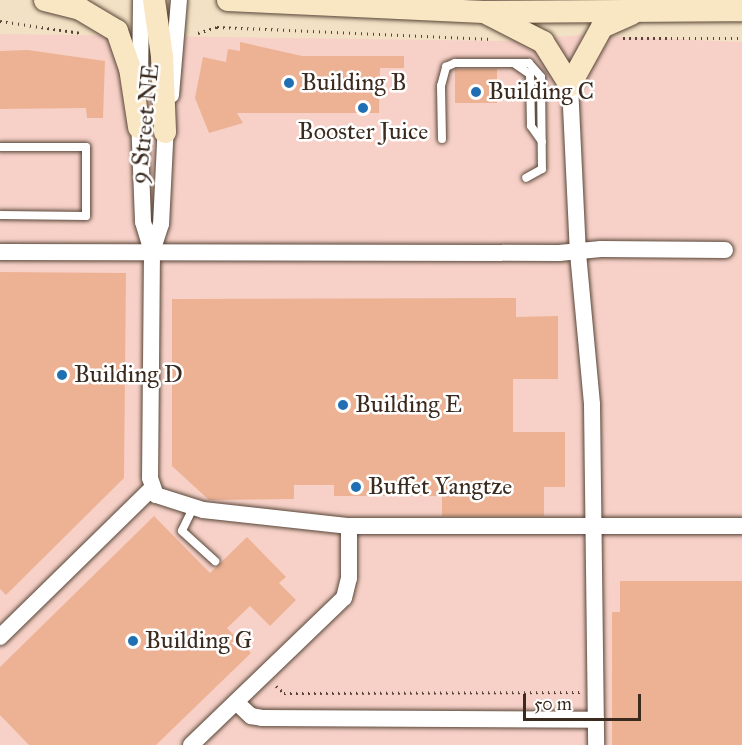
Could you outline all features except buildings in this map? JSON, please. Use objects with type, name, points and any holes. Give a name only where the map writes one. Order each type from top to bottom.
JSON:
[{"type":"street","points":[[45,0],[80,9],[117,31],[130,68],[139,126]]},
{"type":"street","name":"9 Street NE","points":[[141,0],[139,126],[143,222],[152,252],[152,488]]},
{"type":"street","points":[[154,0],[162,56],[165,132]]},
{"type":"street","name":"9 Street NE","points":[[152,252],[161,224],[165,132],[178,46],[179,0]]},
{"type":"street","points":[[228,0],[484,12],[742,10]]},
{"type":"street","points":[[570,85],[602,27],[638,11]]},
{"type":"street","points":[[484,12],[543,42],[570,85],[578,253],[592,405],[596,527],[596,745]]},
{"type":"street","points":[[0,252],[578,253],[601,249],[725,250]]},
{"type":"street","points":[[0,637],[152,488],[166,501],[193,508],[349,526],[742,526]]},
{"type":"street","points":[[191,745],[344,598],[349,578],[349,526]]},
{"type":"street","points":[[236,702],[251,716],[262,718],[596,720]]},
{"type":"lane","points":[[442,139],[441,86],[446,67],[454,63],[529,63],[541,76],[542,169],[526,178]]},
{"type":"lane","points":[[0,147],[86,147],[86,216],[0,215]]},
{"type":"lane","points":[[193,508],[182,531],[215,561]]},
{"type":"path","points":[[0,21],[90,35]]},
{"type":"path","points":[[198,33],[217,27],[498,39]]},
{"type":"path","points":[[621,39],[742,38]]},
{"type":"path","points":[[264,674],[285,693],[596,692]]},
{"type":"shaded area","points":[[0,34],[508,41],[581,35],[742,42],[742,745],[0,745]]},
{"type":"place","name":"Building B","points":[[289,83]]},
{"type":"place","name":"Building C","points":[[476,92]]},
{"type":"place","name":"Booster Juice","points":[[363,108]]},
{"type":"place","name":"Building D","points":[[62,375]]},
{"type":"place","name":"Building E","points":[[343,405]]},
{"type":"place","name":"Buffet Yangtze","points":[[356,487]]},
{"type":"place","name":"Building G","points":[[133,641]]}]
